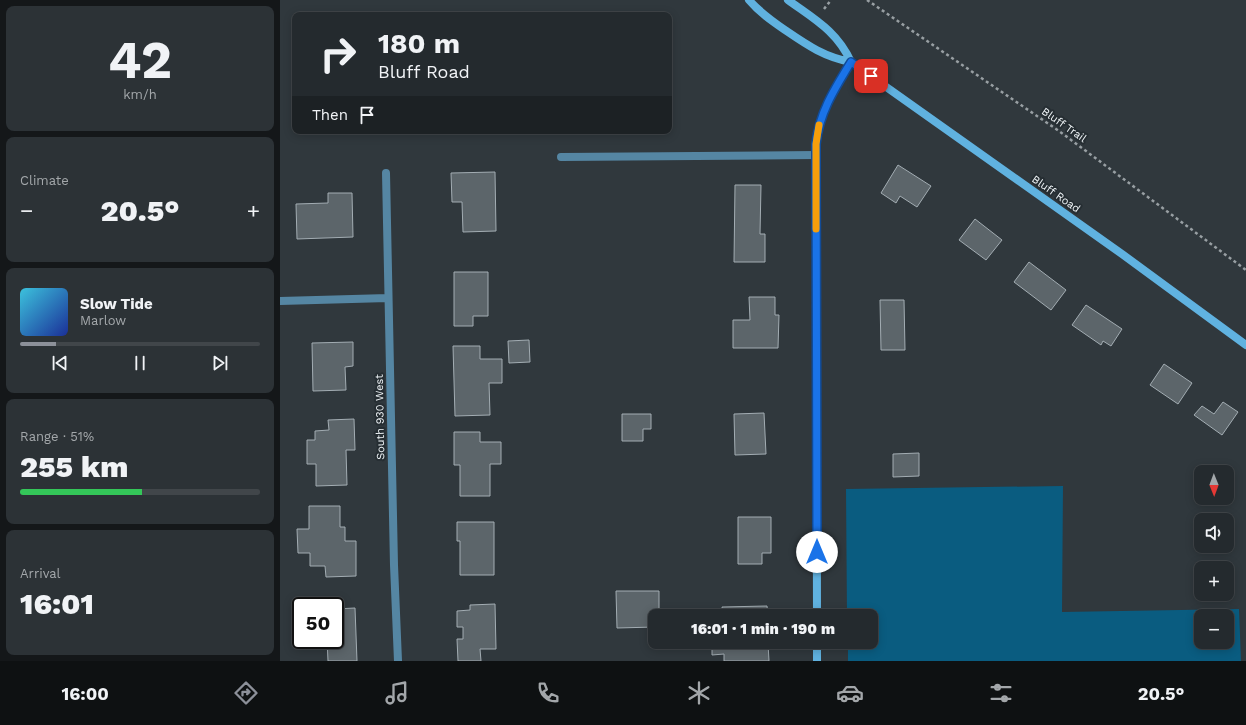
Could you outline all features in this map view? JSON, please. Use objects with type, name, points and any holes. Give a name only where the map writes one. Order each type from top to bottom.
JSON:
[{"type":"main road","name":"Bluff Road","points":[[749,0],[767,17],[807,45],[827,56],[851,62],[1122,254],[1246,345]]},
{"type":"main road","name":"Bluff Road","points":[[788,0],[831,32],[846,51],[851,62]]},
{"type":"main road","points":[[817,609],[817,133],[824,109],[851,62]]},
{"type":"main road","points":[[817,649],[817,661]]},
{"type":"street","points":[[561,157],[816,155]]},
{"type":"street","name":"South 930 West","points":[[386,173],[394,565],[398,661]]},
{"type":"street","points":[[280,301],[388,298]]},
{"type":"path","name":"Bluff Trail","points":[[867,0],[1060,131],[1246,270]]},
{"type":"shaded area","points":[[1063,486],[1062,612],[1194,610],[1194,649],[1234,649],[1234,609],[1239,609],[1241,661],[848,661],[848,649],[878,649],[878,609],[847,609],[846,489]]},
{"type":"building","points":[[898,165],[931,186],[917,207],[900,196],[896,203],[881,193]]},
{"type":"building","points":[[495,172],[496,231],[463,232],[462,202],[452,202],[451,173]]},
{"type":"building","points":[[735,185],[761,185],[760,234],[765,234],[765,262],[734,262]]},
{"type":"building","points":[[328,193],[352,193],[353,237],[297,239],[296,204],[328,203]]},
{"type":"building","points":[[975,219],[1002,240],[986,260],[959,240]]},
{"type":"building","points":[[1029,262],[1066,290],[1051,310],[1014,282]]},
{"type":"building","points":[[454,272],[488,272],[488,316],[473,316],[473,326],[454,326]]},
{"type":"building","points":[[749,297],[775,297],[775,315],[779,315],[778,348],[733,348],[733,320],[750,320]]},
{"type":"building","points":[[880,300],[904,300],[905,350],[881,350]]},
{"type":"building","points":[[1086,305],[1122,329],[1111,346],[1103,341],[1101,345],[1072,325]]},
{"type":"building","points":[[529,340],[530,362],[509,363],[508,341]]},
{"type":"building","points":[[353,342],[353,366],[345,367],[346,390],[313,391],[312,343]]},
{"type":"building","points":[[453,346],[480,346],[480,359],[502,359],[502,383],[489,383],[490,415],[455,416]]},
{"type":"building","points":[[1164,364],[1192,383],[1178,404],[1150,385]]},
{"type":"building","points":[[1223,402],[1238,412],[1222,435],[1194,415],[1202,406],[1214,414]]},
{"type":"building","points":[[764,413],[766,454],[735,455],[734,414]]},
{"type":"building","points":[[622,414],[651,414],[651,429],[643,429],[643,441],[622,441]]},
{"type":"building","points":[[354,419],[355,450],[346,450],[347,485],[316,486],[316,464],[307,464],[307,440],[315,440],[315,431],[329,430],[328,420]]},
{"type":"building","points":[[454,432],[480,432],[480,442],[501,442],[501,464],[490,464],[490,496],[460,496],[460,465],[454,465]]},
{"type":"building","points":[[919,453],[919,476],[893,477],[893,454]]},
{"type":"building","points":[[309,506],[340,506],[340,527],[345,527],[345,541],[356,541],[356,576],[326,577],[325,566],[310,566],[310,553],[298,553],[297,529],[309,529]]},
{"type":"building","points":[[738,517],[771,517],[771,553],[762,553],[762,564],[738,564]]},
{"type":"building","points":[[457,522],[494,522],[494,575],[460,575],[460,541],[457,541]]},
{"type":"building","points":[[616,591],[659,591],[659,609],[648,609],[648,627],[617,628]]},
{"type":"building","points":[[495,604],[496,649],[480,649],[481,661],[458,661],[457,639],[463,639],[463,627],[457,627],[457,611],[470,610],[470,605]]},
{"type":"building","points":[[767,606],[767,609],[722,609],[722,607]]},
{"type":"building","points":[[355,608],[357,661],[328,661],[327,649],[344,649],[344,609]]},
{"type":"building","points":[[712,649],[768,649],[769,661],[724,661],[724,654],[712,655]]},
{"type":"slow traffic","points":[[816,229],[816,144],[819,125]]},
{"type":"route","points":[[817,552],[817,133],[824,109],[851,62],[871,76]]}]
